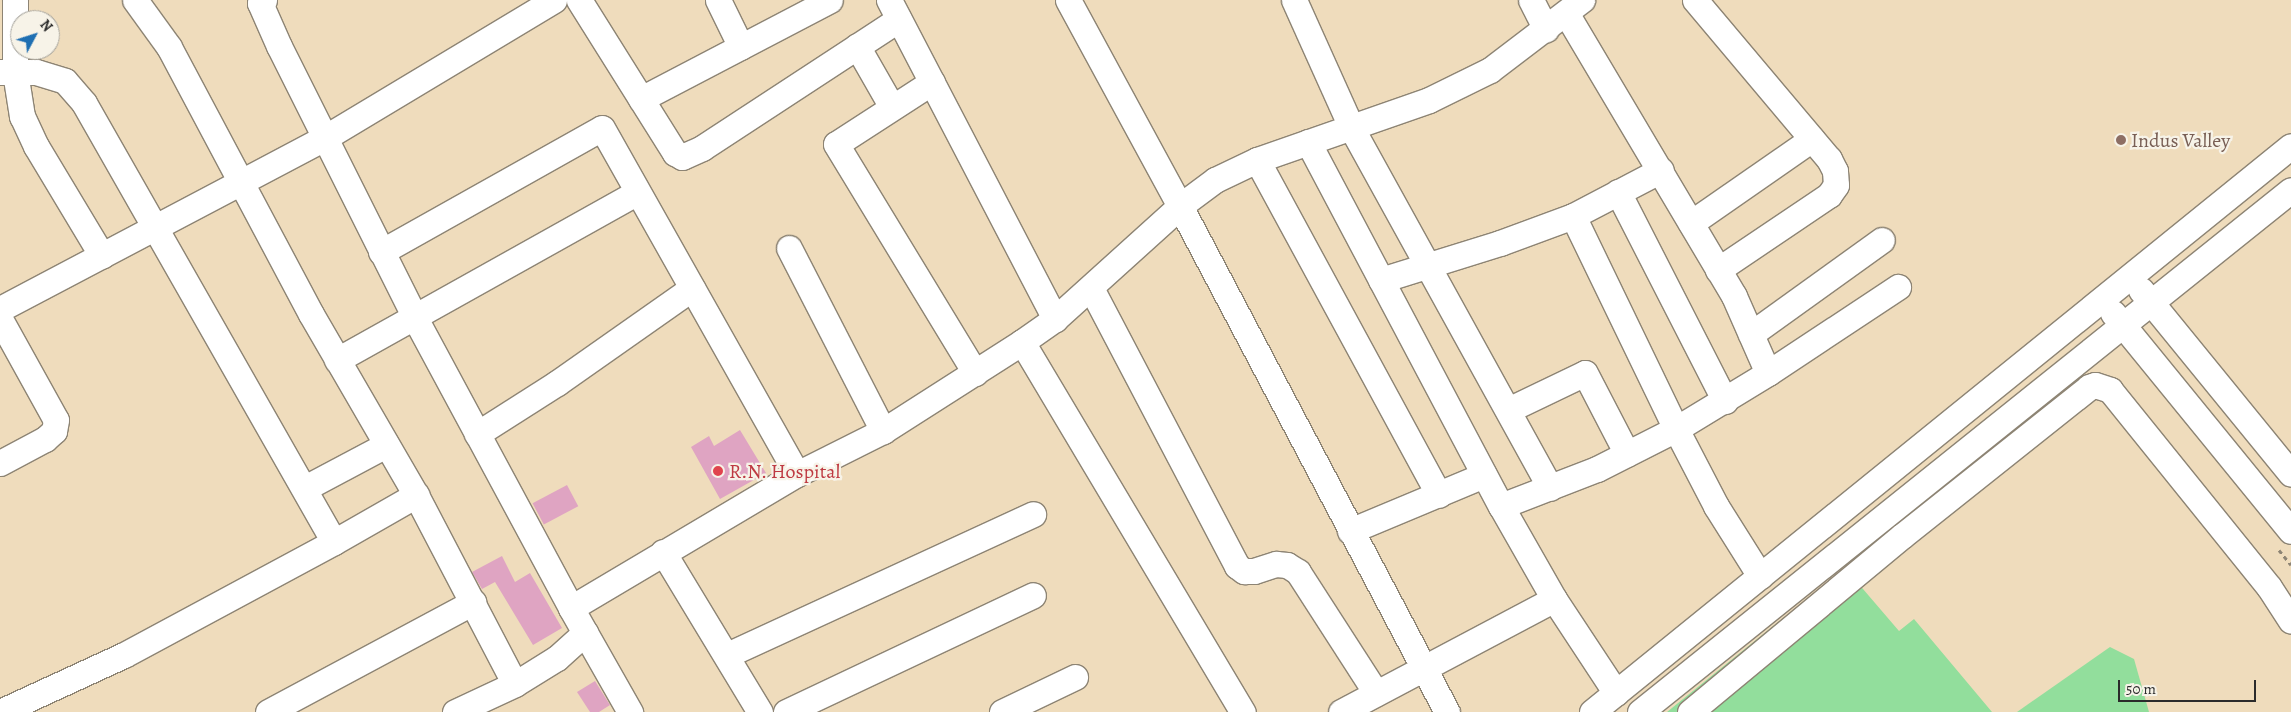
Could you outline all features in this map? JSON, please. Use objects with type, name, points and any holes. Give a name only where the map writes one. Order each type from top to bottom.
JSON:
[{"type":"street","points":[[15,0],[8,72],[22,116],[36,146],[102,256]]},
{"type":"street","points":[[135,0],[169,47],[337,360],[416,494],[515,684]]},
{"type":"street","points":[[0,309],[326,137],[554,0]]},
{"type":"street","points":[[579,0],[675,153],[682,157],[697,151],[857,46],[894,9],[1055,320]]},
{"type":"street","points":[[718,0],[740,46]]},
{"type":"street","points":[[641,99],[830,0]]},
{"type":"street","points":[[1068,0],[1180,206],[1423,670],[1447,712]]},
{"type":"street","points":[[1294,0],[1352,127],[1550,488]]},
{"type":"street","points":[[1531,0],[1546,29]]},
{"type":"street","points":[[1694,0],[1812,138],[1829,159],[1835,171],[1836,184],[1829,196],[1718,270]]},
{"type":"street","points":[[261,1],[279,46],[415,318],[571,608],[630,712]]},
{"type":"street","points":[[571,608],[797,474],[883,431],[1022,342],[1055,320],[1180,206],[1215,180],[1257,160],[1429,100],[1490,70],[1574,6],[1661,170],[1734,296],[1768,373]]},
{"type":"street","points":[[857,46],[892,107]]},
{"type":"street","points":[[8,72],[36,72],[65,81],[84,103],[305,488],[334,542]]},
{"type":"street","points":[[932,82],[836,144],[975,373]]},
{"type":"street","points":[[381,252],[602,128],[797,474]]},
{"type":"street","points":[[1691,223],[1812,138]]},
{"type":"street","points":[[1308,142],[1501,506],[1554,599],[1616,693]]},
{"type":"street","points":[[1592,712],[2291,146]]},
{"type":"street","points":[[1257,160],[1439,495]]},
{"type":"street","points":[[1381,280],[1500,243],[1573,216],[1661,170]]},
{"type":"street","points":[[1640,712],[2291,190]]},
{"type":"street","points":[[337,360],[637,192]]},
{"type":"street","points":[[1618,192],[1725,400]]},
{"type":"street","points":[[1573,216],[1676,429],[1716,506],[1760,576]]},
{"type":"street","points":[[1751,334],[1882,240]]},
{"type":"street","points":[[789,248],[883,431]]},
{"type":"street","points":[[2130,277],[2291,474]]},
{"type":"street","points":[[1501,506],[1550,488],[1676,429],[1768,373],[1898,287]]},
{"type":"street","points":[[477,434],[557,383],[692,288]]},
{"type":"street","points":[[1091,288],[1237,566],[1244,571],[1254,572],[1276,564],[1287,565],[1298,572],[1376,693]]},
{"type":"street","points":[[2102,300],[2291,531]]},
{"type":"street","points":[[0,318],[56,420],[54,431],[45,439],[0,463]]},
{"type":"street","points":[[1022,342],[1243,712]]},
{"type":"street","points":[[1508,410],[1585,373],[1626,454]]},
{"type":"street","points":[[1690,712],[1902,536],[2088,387],[2095,385],[2110,390],[2269,587],[2291,621]]},
{"type":"street","points":[[305,488],[386,445]]},
{"type":"street","points":[[1350,531],[1484,475]]},
{"type":"street","points":[[0,712],[124,655],[334,542],[416,494]]},
{"type":"street","points":[[726,655],[1033,514]]},
{"type":"street","points":[[663,552],[726,655],[753,710]]},
{"type":"street","points":[[786,712],[1033,595]]},
{"type":"street","points":[[1341,712],[1554,599]]},
{"type":"street","points":[[268,712],[473,602]]},
{"type":"street","points":[[466,710],[515,684],[556,658],[585,633]]},
{"type":"street","points":[[1002,712],[1075,677]]},
{"type":"green space","points":[[1845,568],[1899,631],[1914,619],[1992,712],[1667,712]]},
{"type":"green space","points":[[2110,647],[2134,659],[2149,712],[2017,712]]},
{"type":"building","points":[[740,430],[766,473],[720,499],[691,447],[709,436],[714,446]]},
{"type":"building","points":[[567,485],[578,506],[544,525],[533,503]]},
{"type":"building","points":[[502,556],[515,582],[530,573],[562,628],[533,645],[495,582],[482,589],[472,572]]},
{"type":"building","points":[[595,681],[610,705],[599,712],[590,712],[577,692]]},
{"type":"place","name":"Indus Valley","points":[[2121,140]]},
{"type":"place","name":"R.N. Hospital","points":[[718,471]]}]
